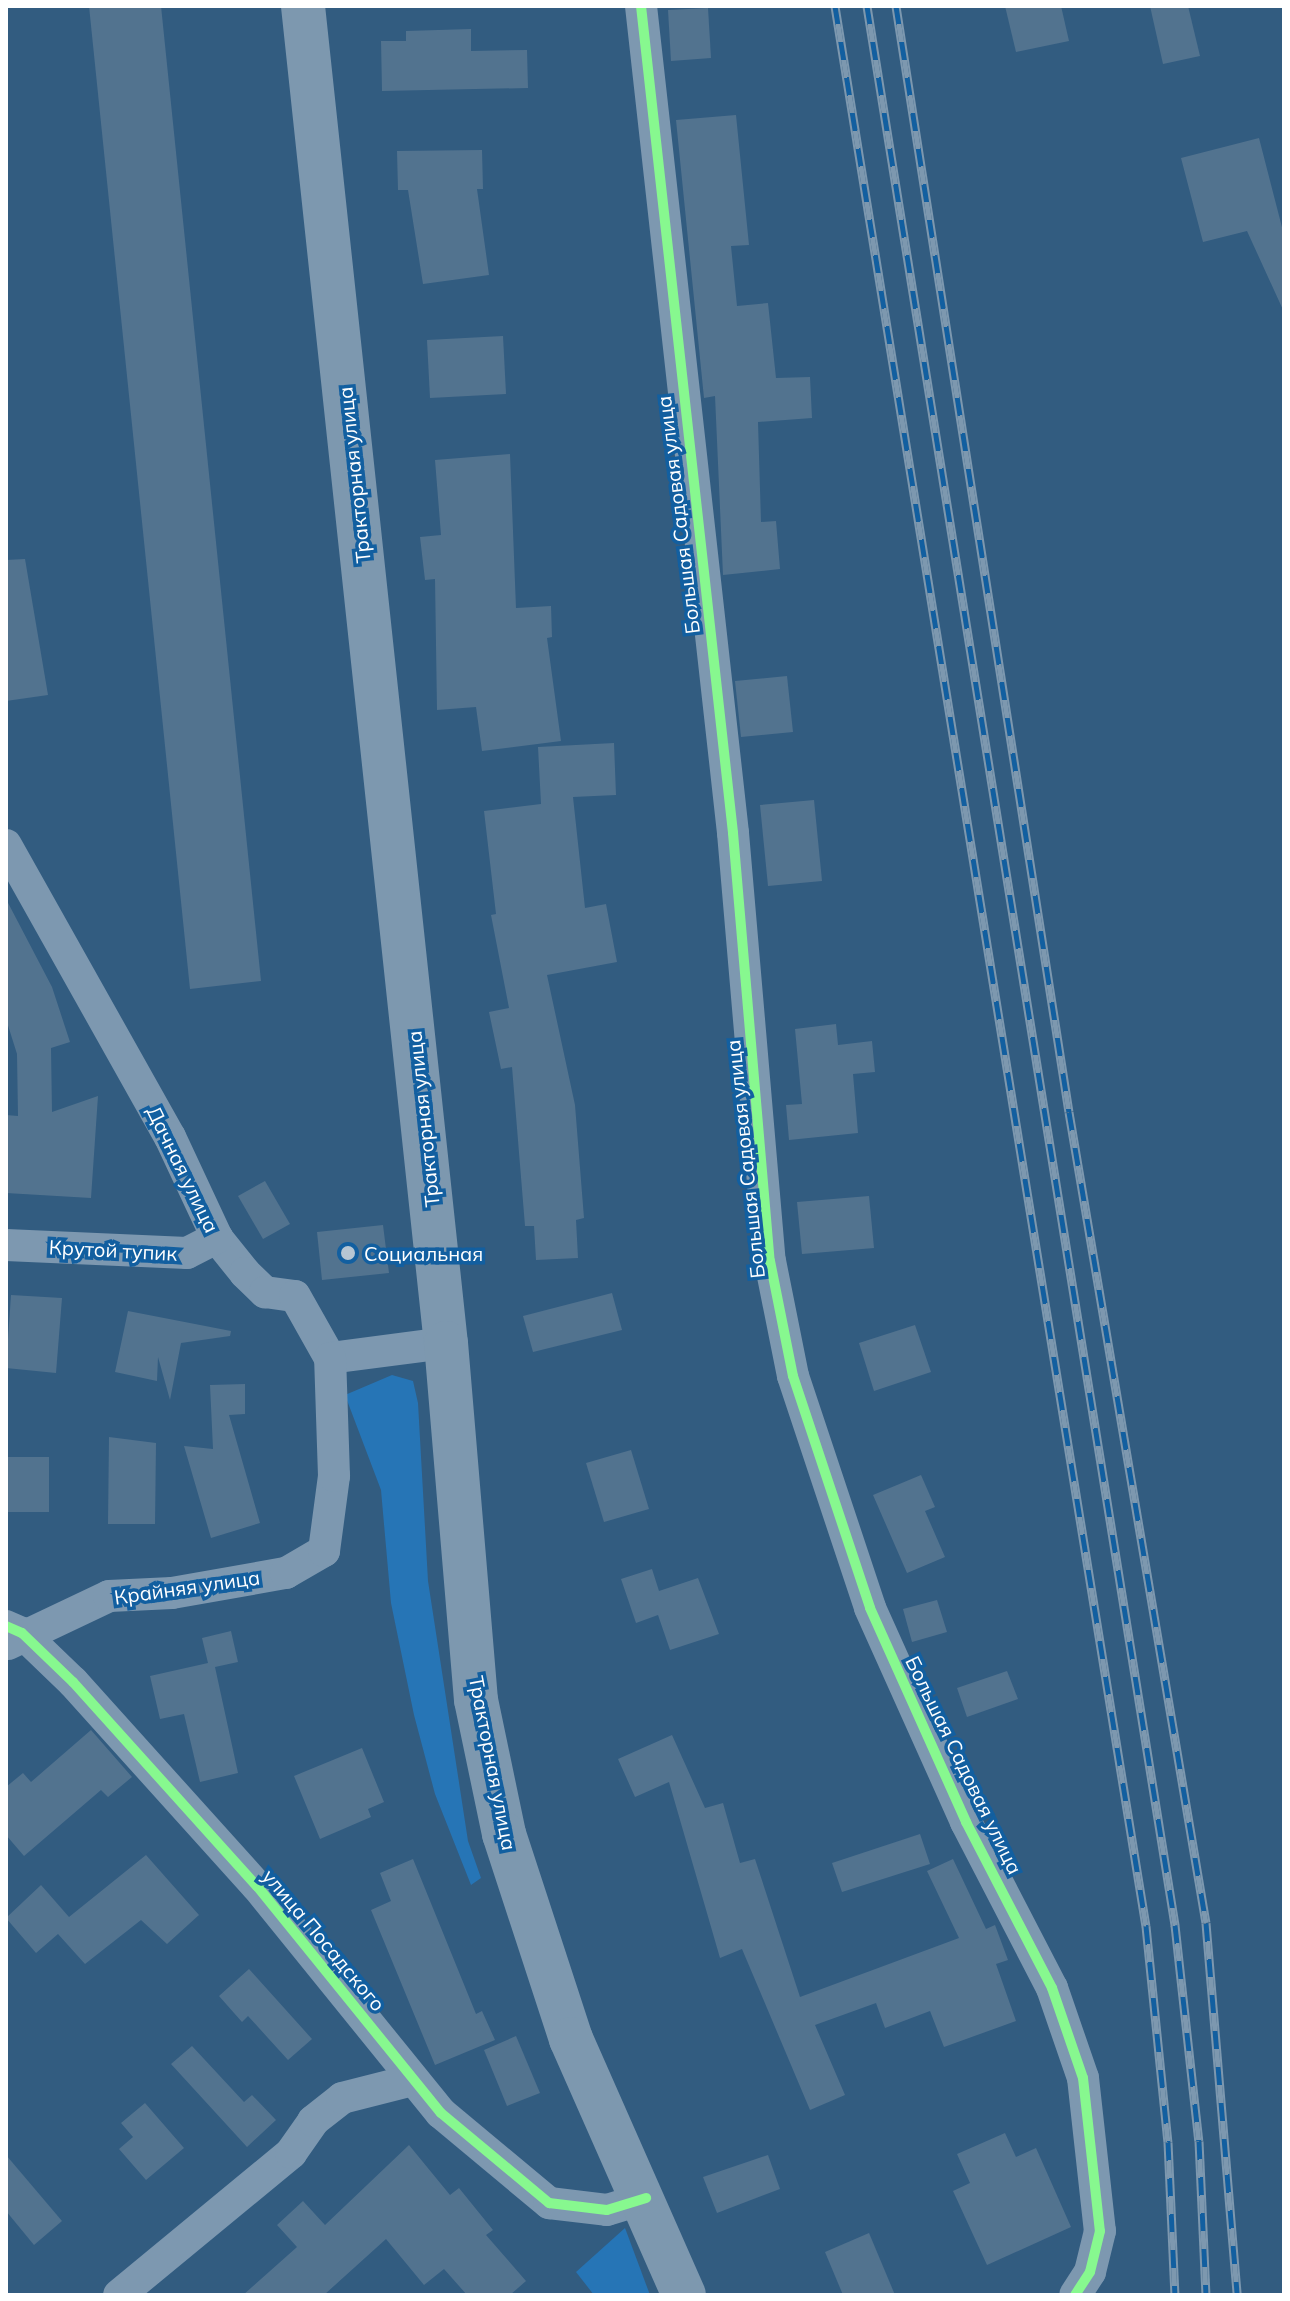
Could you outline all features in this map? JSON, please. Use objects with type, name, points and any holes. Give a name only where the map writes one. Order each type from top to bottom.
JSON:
[{"type":"main road","name":"Тракторная улица","points":[[303,6],[446,1343],[476,1700],[504,1834],[571,2039],[646,2198],[684,2295]]},
{"type":"street","name":"Большая Садовая улица","points":[[641,6],[733,833],[770,1261],[793,1376],[870,1608],[966,1822],[1052,1988],[1083,2078],[1100,2231],[1090,2272],[1075,2295]]},
{"type":"street","name":"Дачная улица","points":[[6,845],[170,1137],[217,1238],[265,1292],[295,1296],[330,1358]]},
{"type":"street","name":"Крутой тупик","points":[[6,1245],[187,1253],[217,1238]]},
{"type":"street","points":[[330,1358],[446,1343]]},
{"type":"street","name":"Крайняя улица","points":[[11,1635],[109,1596],[172,1593],[286,1573],[324,1551],[334,1476],[330,1358]]},
{"type":"street","name":"улица Посадского","points":[[11,1635],[257,1886],[441,2113],[549,2203],[607,2210],[646,2198]]},
{"type":"street","points":[[119,2295],[291,2153],[313,2121],[342,2098],[413,2080]]},
{"type":"shaded area","points":[[392,1375],[413,1381],[418,1403],[428,1581],[468,1841],[481,1878],[471,1885],[435,1794],[414,1715],[391,1603],[381,1490],[345,1395]]},
{"type":"shaded area","points":[[625,2228],[650,2295],[594,2295],[576,2272]]},
{"type":"building","points":[[89,6],[161,6],[261,981],[190,989]]},
{"type":"building","points":[[1005,6],[1061,6],[1069,41],[1016,52]]},
{"type":"building","points":[[1150,6],[1188,6],[1200,56],[1163,64]]},
{"type":"building","points":[[708,8],[711,58],[671,61],[668,10]]},
{"type":"building","points":[[471,29],[471,51],[527,50],[528,88],[382,91],[381,41],[406,41],[406,31]]},
{"type":"building","points":[[736,115],[749,245],[731,246],[737,306],[768,303],[776,378],[810,377],[812,418],[758,422],[761,522],[776,521],[780,569],[723,575],[715,396],[704,398],[676,120]]},
{"type":"building","points":[[1259,138],[1284,235],[1284,312],[1247,231],[1203,242],[1181,158]]},
{"type":"building","points":[[482,150],[483,189],[477,189],[489,275],[423,284],[408,190],[398,190],[397,151]]},
{"type":"building","points":[[503,336],[506,394],[430,398],[427,340]]},
{"type":"building","points":[[510,454],[516,608],[551,606],[552,637],[547,638],[561,741],[482,751],[476,707],[437,710],[435,579],[425,580],[420,537],[441,535],[435,460]]},
{"type":"building","points":[[25,559],[48,695],[6,701],[6,560]]},
{"type":"building","points":[[787,676],[793,732],[741,737],[735,681]]},
{"type":"building","points":[[614,743],[616,795],[573,797],[585,908],[606,904],[617,962],[547,975],[575,1105],[584,1218],[576,1220],[578,1258],[536,1260],[534,1226],[525,1226],[512,1067],[501,1069],[489,1012],[509,1008],[491,915],[496,914],[484,811],[541,804],[538,747]]},
{"type":"building","points":[[814,800],[822,881],[768,886],[760,805]]},
{"type":"building","points":[[6,899],[52,987],[70,1042],[51,1048],[52,1112],[98,1096],[91,1198],[6,1193],[6,1115],[18,1116],[17,1054],[6,1019]]},
{"type":"building","points":[[836,1024],[838,1045],[872,1041],[875,1072],[853,1074],[858,1133],[789,1140],[786,1105],[802,1104],[795,1029]]},
{"type":"building","points":[[265,1181],[290,1224],[263,1239],[238,1196]]},
{"type":"building","points":[[869,1196],[874,1248],[802,1254],[797,1202]]},
{"type":"building","points":[[383,1225],[389,1273],[322,1280],[317,1232]]},
{"type":"building","points":[[612,1293],[622,1330],[533,1352],[523,1316]]},
{"type":"building","points":[[11,1295],[62,1298],[56,1373],[6,1368]]},
{"type":"building","points":[[128,1311],[231,1331],[230,1336],[181,1343],[170,1400],[158,1357],[157,1381],[115,1372]]},
{"type":"building","points":[[915,1325],[931,1372],[874,1391],[859,1343]]},
{"type":"building","points":[[245,1384],[245,1414],[229,1415],[260,1523],[211,1538],[184,1446],[213,1449],[210,1385]]},
{"type":"building","points":[[109,1437],[156,1443],[155,1524],[108,1524]]},
{"type":"building","points":[[631,1450],[649,1509],[604,1522],[586,1463]]},
{"type":"building","points":[[6,1457],[49,1457],[49,1512],[6,1512]]},
{"type":"building","points":[[921,1475],[935,1507],[925,1511],[945,1557],[907,1573],[873,1495]]},
{"type":"building","points":[[652,1569],[659,1591],[698,1578],[719,1634],[670,1650],[658,1615],[636,1623],[621,1579]]},
{"type":"building","points":[[937,1600],[947,1632],[912,1642],[903,1609]]},
{"type":"building","points":[[231,1631],[238,1662],[215,1667],[238,1773],[200,1782],[184,1714],[160,1719],[150,1676],[208,1663],[202,1638]]},
{"type":"building","points":[[1007,1671],[1018,1699],[967,1717],[957,1688]]},
{"type":"building","points":[[91,1730],[132,1777],[108,1797],[101,1790],[24,1856],[6,1835],[6,1787],[23,1773],[31,1782]]},
{"type":"building","points":[[672,1735],[705,1808],[723,1803],[740,1863],[755,1859],[800,1997],[959,1938],[927,1871],[953,1859],[986,1929],[995,1925],[1008,1960],[996,1964],[1016,2021],[944,2047],[930,2011],[885,2028],[876,2003],[815,2025],[845,2095],[810,2110],[742,1949],[720,1958],[669,1782],[635,1797],[618,1759]]},
{"type":"building","points":[[362,1748],[384,1802],[368,1809],[371,1817],[320,1839],[294,1776]]},
{"type":"building","points":[[920,1834],[930,1864],[842,1892],[832,1863]]},
{"type":"building","points":[[146,1855],[199,1915],[167,1944],[141,1920],[85,1964],[58,1934],[36,1953],[6,1918],[41,1885],[69,1917]]},
{"type":"building","points":[[413,1859],[476,2014],[482,2011],[495,2040],[435,2065],[371,1910],[391,1901],[380,1873]]},
{"type":"building","points":[[249,1969],[312,2039],[288,2060],[248,2016],[242,2022],[219,1996]]},
{"type":"building","points":[[516,2036],[540,2093],[507,2106],[484,2050]]},
{"type":"building","points":[[192,2046],[244,2102],[252,2095],[276,2120],[247,2147],[171,2064]]},
{"type":"building","points":[[145,2103],[184,2148],[146,2180],[119,2149],[133,2137],[121,2123]]},
{"type":"building","points":[[1005,2133],[1016,2157],[1036,2148],[1071,2227],[987,2265],[953,2191],[970,2183],[957,2154]]},
{"type":"building","points":[[409,2145],[450,2195],[459,2188],[493,2230],[486,2235],[526,2281],[510,2295],[467,2295],[444,2269],[424,2285],[386,2239],[324,2295],[243,2295],[297,2247],[277,2225],[303,2201],[325,2225]]},
{"type":"building","points":[[6,2155],[62,2221],[34,2245],[6,2211]]},
{"type":"building","points":[[768,2155],[780,2189],[717,2213],[703,2177]]},
{"type":"building","points":[[869,2233],[895,2295],[843,2295],[825,2252]]},
{"type":"railway","points":[[835,6],[1146,1926],[1168,2142],[1175,2295]]},
{"type":"railway","points":[[867,6],[1175,1925],[1199,2141],[1206,2295]]},
{"type":"railway","points":[[896,6],[1069,1112],[1206,1923],[1237,2295]]},
{"type":"cycle path","points":[[641,6],[733,833],[770,1261],[793,1376],[870,1608],[966,1822],[1052,1988],[1083,2078],[1100,2231],[1090,2272],[1075,2295]]},
{"type":"cycle path","points":[[6,1626],[22,1633],[73,1682],[257,1886],[441,2113],[549,2203],[607,2210],[646,2198]]},
{"type":"place","name":"Социальная","points":[[348,1253]]}]
